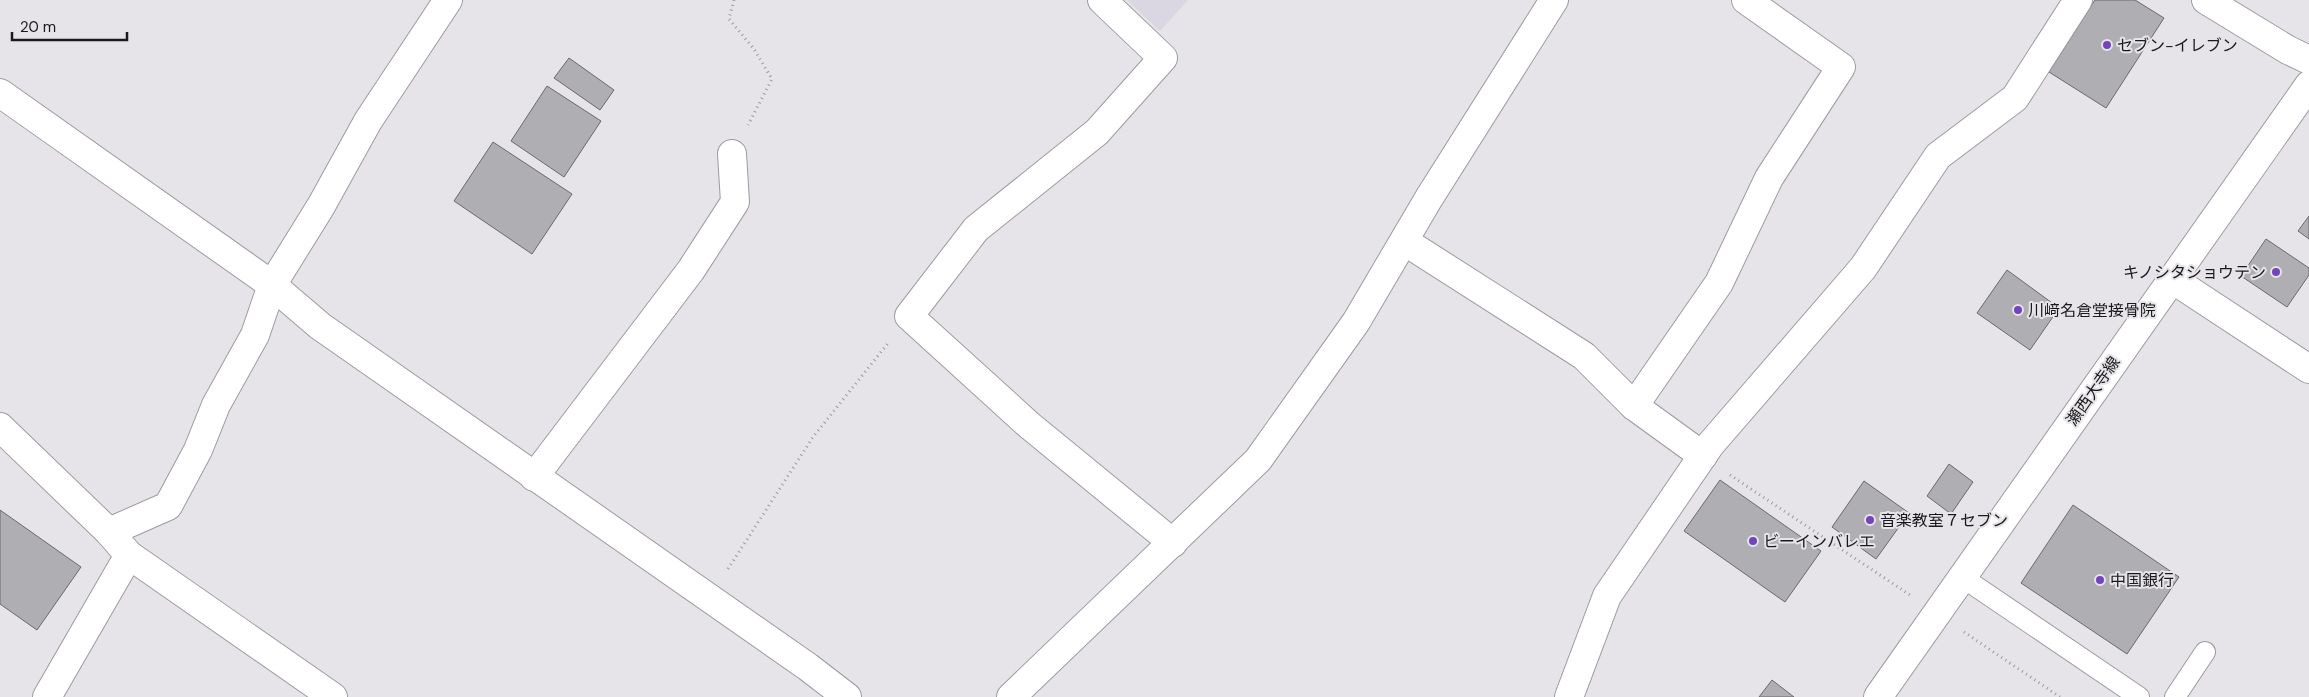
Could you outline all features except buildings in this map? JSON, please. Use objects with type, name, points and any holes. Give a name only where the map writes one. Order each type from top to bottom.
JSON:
[{"type":"street","points":[[109,532],[168,506],[198,450],[216,405],[255,335],[272,285],[321,206],[368,121],[448,0]]},
{"type":"street","points":[[1102,0],[1163,58],[1097,132],[976,229],[909,316],[1029,425],[1173,543]]},
{"type":"street","points":[[1011,697],[1258,460],[1356,322],[1554,0]]},
{"type":"street","points":[[1634,406],[1719,283],[1769,178],[1841,67],[1746,0]]},
{"type":"street","points":[[1569,697],[1607,596],[1703,456],[1863,268],[1938,156],[2015,98],[2078,0]]},
{"type":"street","points":[[2206,0],[2288,50],[2309,60]]},
{"type":"street","name":"瀬西大寺線","points":[[1878,697],[2309,85]]},
{"type":"street","points":[[0,93],[272,285],[320,326],[808,667],[847,697]]},
{"type":"street","points":[[534,477],[691,270],[735,202],[732,154]]},
{"type":"street","points":[[1404,242],[1584,356],[1634,406],[1703,456]]},
{"type":"street","points":[[2172,279],[2309,369]]},
{"type":"street","points":[[0,427],[109,532],[129,555],[333,697]]},
{"type":"street","points":[[48,697],[129,555]]},
{"type":"lane","points":[[1962,578],[2139,697]]},
{"type":"lane","points":[[2175,697],[2205,652]]},
{"type":"path","points":[[732,154],[772,79],[754,49],[729,19],[734,0]]},
{"type":"path","points":[[709,599],[813,437],[909,316]]},
{"type":"path","points":[[1703,456],[2060,697]]},
{"type":"shaded area","points":[[1127,0],[1188,0],[1160,31]]},
{"type":"place","name":"セブン-イレブン","points":[[2107,45]]},
{"type":"place","name":"キノシタショウテン","points":[[2276,272]]},
{"type":"place","name":"川﨑名倉堂接骨院","points":[[2018,310]]},
{"type":"place","name":"音楽教室７セブン","points":[[1870,520]]},
{"type":"place","name":"ビーインバレエ","points":[[1753,541]]},
{"type":"place","name":"中国銀行","points":[[2100,580]]}]
